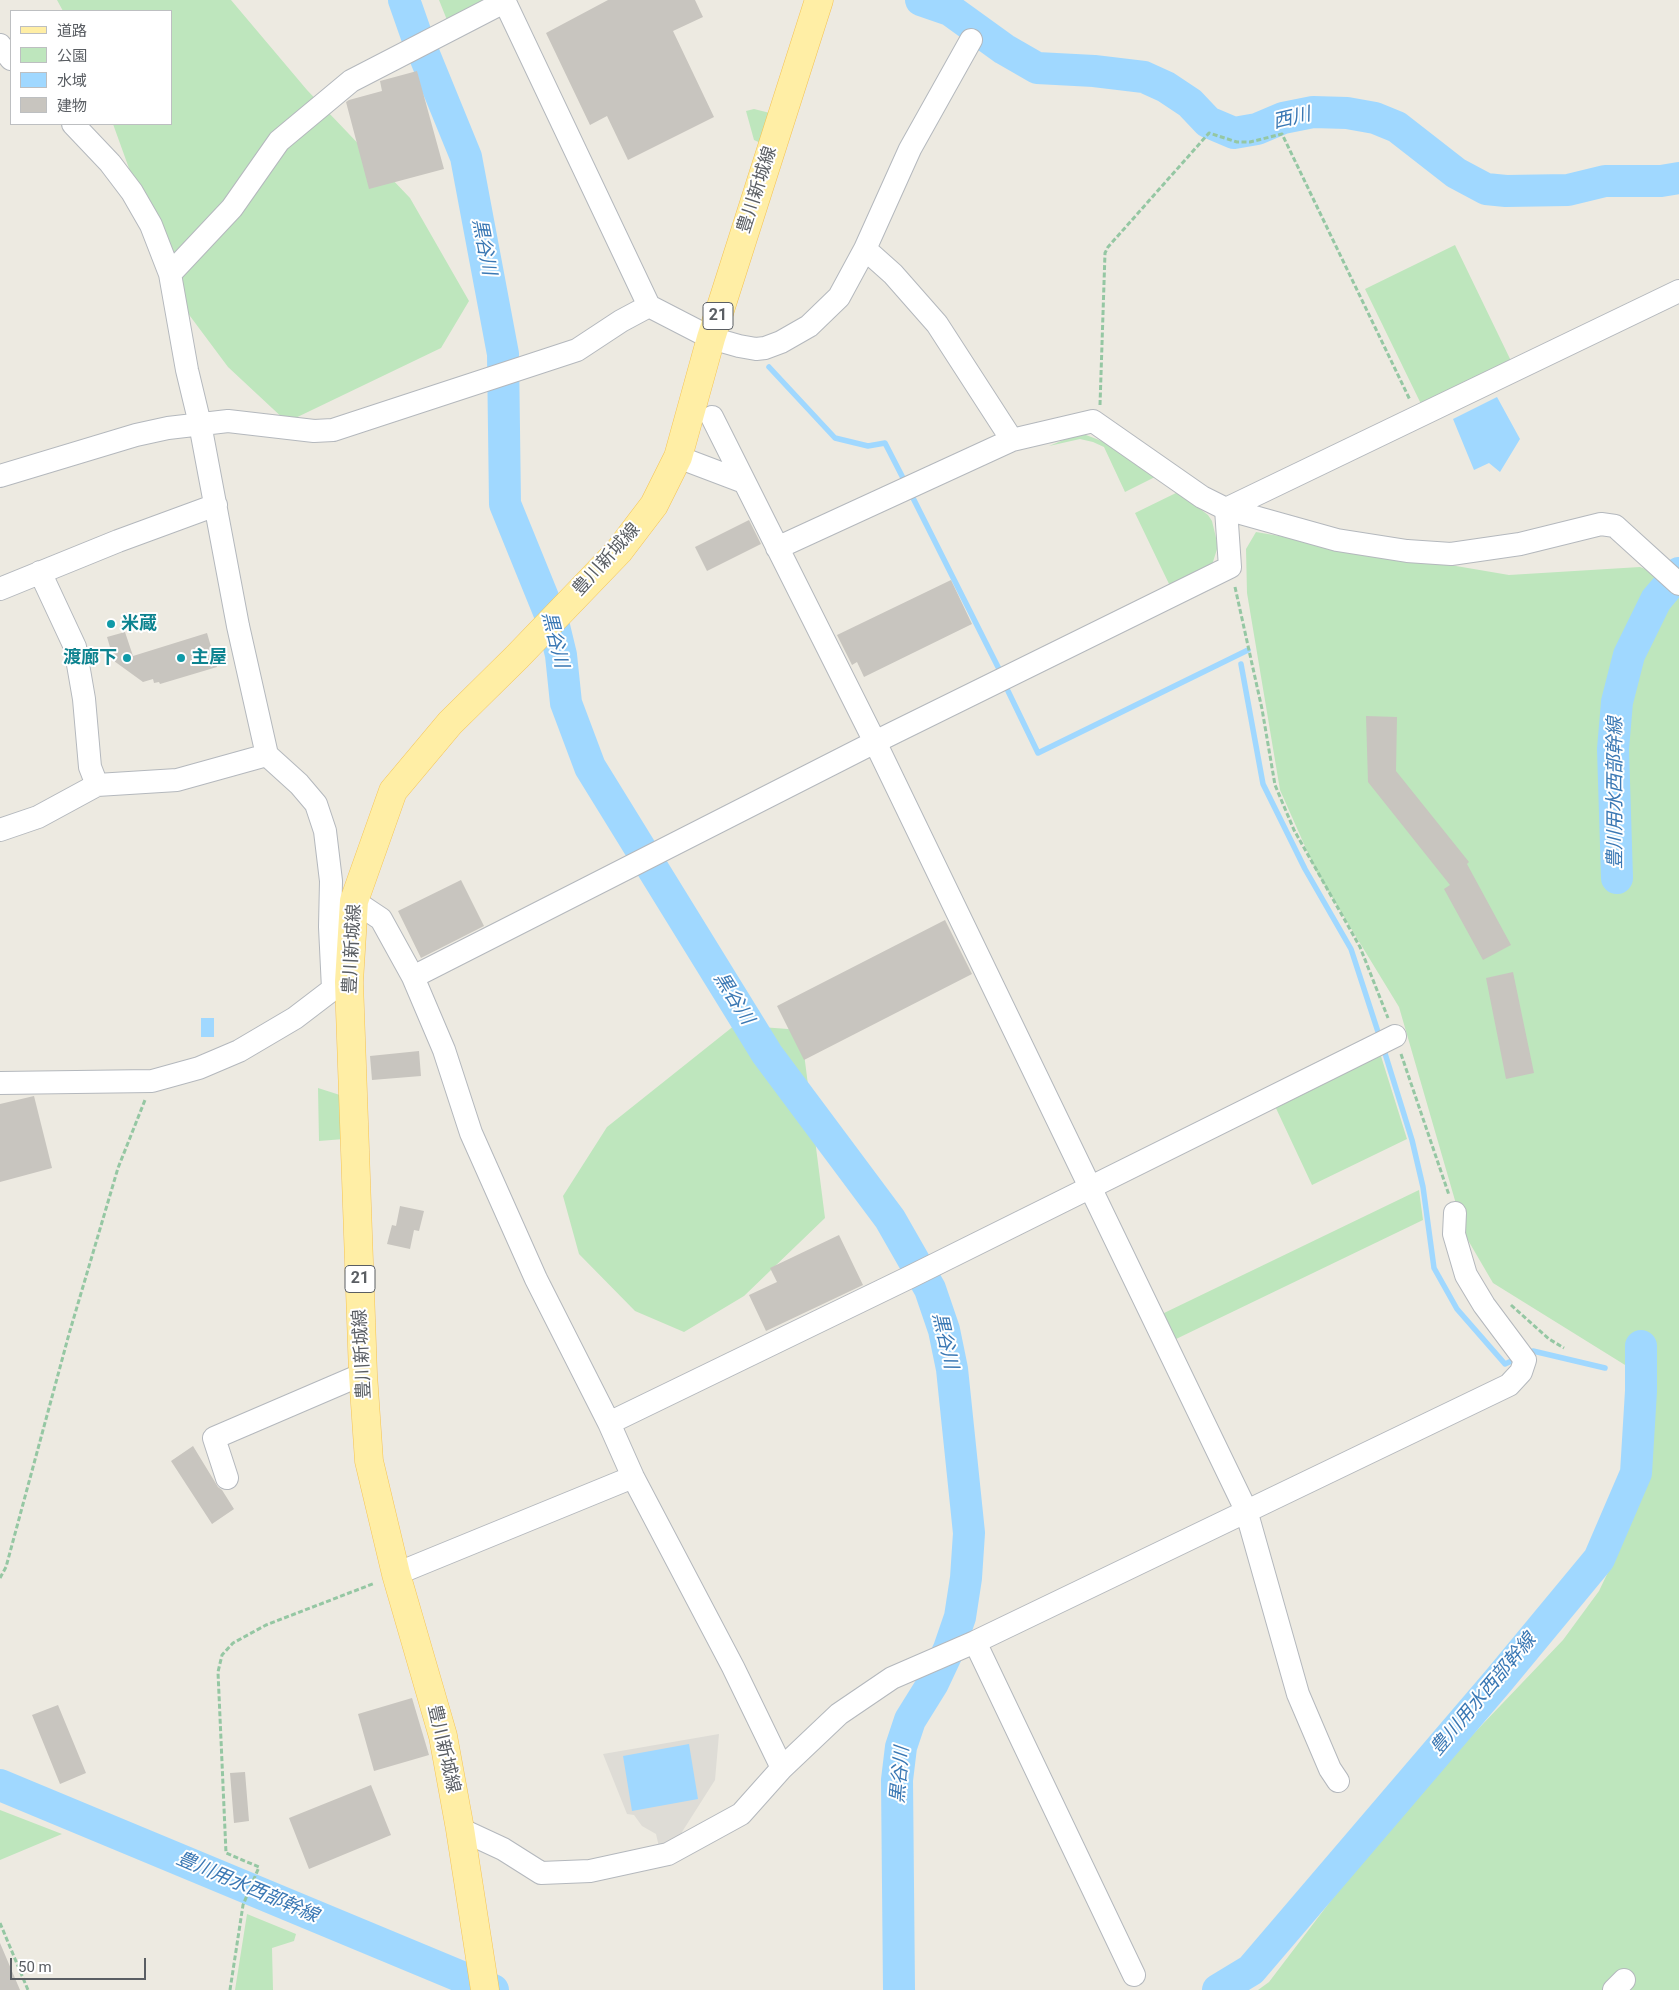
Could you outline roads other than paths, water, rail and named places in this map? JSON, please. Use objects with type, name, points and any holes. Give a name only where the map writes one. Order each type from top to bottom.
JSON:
[{"type":"main road","name":"豊川新城線","points":[[485,1990],[460,1829],[443,1736],[396,1574],[369,1461],[341,986],[354,901],[394,791],[450,722],[531,643],[620,551],[654,505],[678,457],[711,338],[819,0]]},
{"type":"street","points":[[170,274],[232,208],[279,141],[351,81],[504,1],[649,306],[711,338],[739,346],[756,349],[765,348],[809,326],[839,297],[865,249],[910,149],[971,40]]},
{"type":"street","points":[[0,45],[10,58]]},
{"type":"street","points":[[0,1083],[152,1080],[199,1068],[239,1051],[295,1018],[341,986],[330,927],[331,881],[325,831],[316,804],[299,784],[267,755],[238,626],[200,424],[187,370],[170,274],[152,224],[132,192],[110,163],[74,125]]},
{"type":"street","points":[[865,249],[893,274],[937,324],[1012,440]]},
{"type":"street","points":[[1226,509],[1679,291]]},
{"type":"street","points":[[0,476],[136,435],[168,428],[228,421],[314,431],[333,430],[578,350],[621,321],[649,306]]},
{"type":"street","points":[[712,417],[875,742],[1246,1510],[1298,1694],[1330,1769],[1338,1781]]},
{"type":"street","points":[[777,548],[1012,440],[1093,421],[1192,491],[1226,509],[1337,540],[1408,551],[1451,554],[1520,544],[1601,524],[1615,526],[1679,584]]},
{"type":"street","points":[[678,457],[744,482]]},
{"type":"street","points":[[0,589],[216,505]]},
{"type":"street","points":[[413,977],[875,742],[1230,567],[1226,509]]},
{"type":"street","points":[[40,572],[76,647],[84,699],[90,767],[96,785]]},
{"type":"street","points":[[0,830],[38,817],[96,785],[177,780],[267,755]]},
{"type":"street","points":[[354,901],[381,919],[413,977],[444,1050],[471,1134],[536,1279],[609,1423],[634,1477],[733,1667],[782,1768]]},
{"type":"street","points":[[609,1423],[902,1282],[1089,1187],[1395,1036]]},
{"type":"street","points":[[460,1829],[504,1849],[541,1873],[590,1871],[668,1854],[741,1814],[782,1768],[839,1714],[892,1678],[975,1642],[1509,1384],[1521,1372],[1525,1360],[1484,1305],[1466,1275],[1454,1234],[1455,1213]]},
{"type":"street","points":[[227,1478],[214,1438],[363,1374]]},
{"type":"street","points":[[396,1574],[634,1477]]},
{"type":"street","points":[[975,1642],[1134,1975]]},
{"type":"water","points":[[1497,397],[1520,439],[1500,472],[1489,463],[1474,470],[1453,419]]},
{"type":"water","points":[[201,1018],[214,1018],[214,1037],[201,1037]]},
{"type":"water","points":[[689,1744],[698,1799],[632,1811],[623,1756]]},
{"type":"waterway","name":"黒谷川","points":[[404,0],[466,157],[503,354],[505,504],[553,622],[561,655],[566,703],[590,767],[767,1054],[890,1219],[930,1289],[944,1330],[952,1369],[969,1533],[966,1578],[960,1617],[949,1649],[933,1683],[910,1720],[901,1747],[897,1780],[899,1990]]},
{"type":"waterway","name":"西川","points":[[921,0],[950,10],[1004,49],[1037,68],[1094,71],[1144,77],[1166,87],[1190,103],[1208,122],[1234,133],[1257,129],[1283,118],[1313,112],[1347,113],[1375,118],[1397,127],[1456,173],[1486,189],[1506,191],[1568,190],[1605,181],[1661,181],[1679,178]]},
{"type":"waterway","points":[[769,367],[835,438],[868,446],[885,443],[903,478]]},
{"type":"waterway","points":[[912,496],[999,669]]},
{"type":"waterway","name":"豊川用水西部幹線","points":[[1617,878],[1613,749],[1617,702],[1629,655],[1656,600],[1679,573]]},
{"type":"waterway","points":[[1008,691],[1038,753],[1248,650]]},
{"type":"waterway","points":[[1241,664],[1263,784],[1305,869],[1351,949],[1380,1038]]},
{"type":"waterway","points":[[1383,1047],[1412,1140],[1423,1187],[1434,1268],[1457,1309],[1505,1364],[1518,1358]]},
{"type":"waterway","name":"豊川用水西部幹線","points":[[1218,1990],[1251,1970],[1498,1681],[1599,1559],[1636,1473],[1641,1391],[1641,1346]]},
{"type":"waterway","points":[[1527,1354],[1533,1351],[1605,1368]]},
{"type":"waterway","name":"豊川用水西部幹線","points":[[0,1785],[493,1990]]},
{"type":"place","name":"米蔵","points":[[111,624]]},
{"type":"place","name":"渡廊下","points":[[127,658]]},
{"type":"place","name":"主屋","points":[[181,658]]}]
